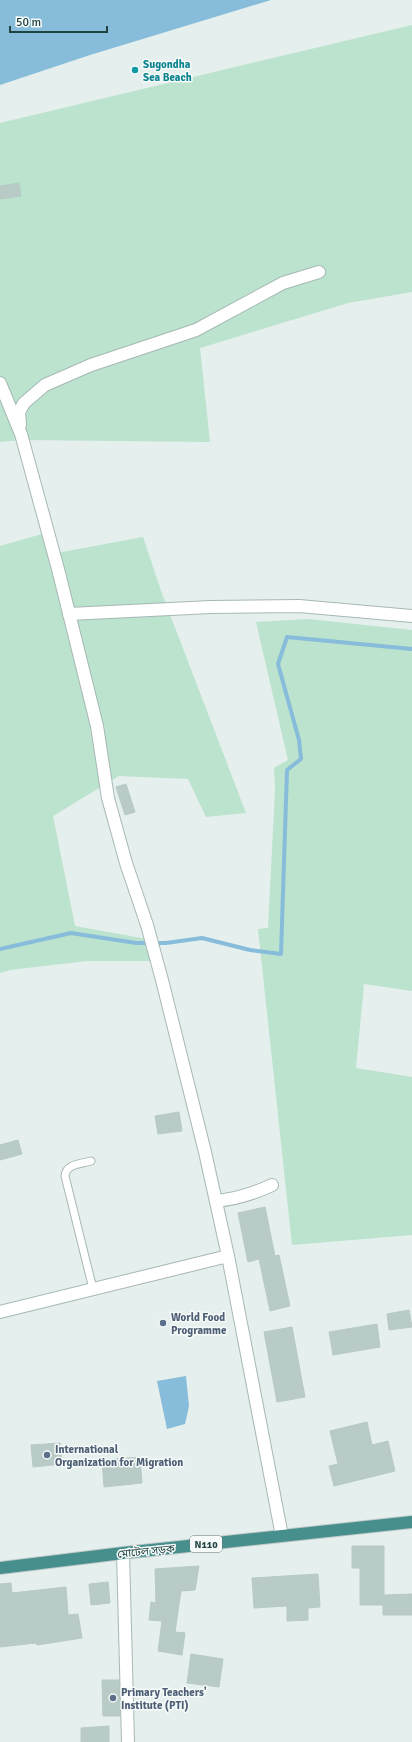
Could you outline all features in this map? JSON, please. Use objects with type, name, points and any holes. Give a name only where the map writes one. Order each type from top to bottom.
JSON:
[{"type":"highway","name":"মোটেল সড়ক","points":[[0,1568],[123,1553],[412,1522]]},
{"type":"street","points":[[20,434],[19,412],[24,403],[45,385],[91,365],[196,330],[283,282],[319,272]]},
{"type":"street","points":[[0,383],[20,434],[69,614],[97,726],[108,798],[126,863],[147,925],[162,980],[228,1256],[282,1536]]},
{"type":"street","points":[[69,614],[211,607],[299,606],[412,616]]},
{"type":"street","points":[[216,1201],[230,1200],[252,1194],[272,1185]]},
{"type":"street","points":[[0,1312],[228,1256]]},
{"type":"street","points":[[123,1553],[128,1742]]},
{"type":"lane","points":[[91,1162],[68,1167],[65,1171],[65,1176],[93,1289]]},
{"type":"green space","points":[[412,25],[412,292],[348,303],[200,348],[210,442],[22,440],[0,442],[0,123]]},
{"type":"green space","points":[[49,532],[57,553],[143,537],[161,591],[246,813],[206,817],[188,779],[119,776],[53,816],[75,926],[147,939],[152,961],[87,961],[10,970],[0,973],[0,546]]},
{"type":"green space","points":[[308,619],[412,630],[412,991],[364,984],[356,1068],[412,1077],[412,1235],[292,1245],[258,929],[268,928],[275,791],[274,768],[288,760],[256,622]]},
{"type":"water","points":[[0,0],[271,0],[90,55],[0,85]]},
{"type":"water","points":[[186,1376],[189,1406],[185,1424],[167,1429],[157,1381]]},
{"type":"building","points":[[19,183],[21,196],[0,199],[0,186]]},
{"type":"building","points":[[126,784],[135,812],[125,815],[116,787]]},
{"type":"building","points":[[179,1112],[182,1131],[158,1134],[155,1116]]},
{"type":"building","points":[[18,1140],[22,1154],[0,1160],[0,1145]]},
{"type":"building","points":[[265,1207],[275,1256],[279,1255],[290,1306],[270,1311],[259,1259],[248,1262],[238,1213]]},
{"type":"building","points":[[409,1310],[412,1327],[389,1330],[387,1314]]},
{"type":"building","points":[[377,1324],[380,1347],[333,1355],[329,1332]]},
{"type":"building","points":[[292,1327],[305,1397],[277,1402],[264,1332]]},
{"type":"building","points":[[367,1422],[372,1445],[388,1441],[395,1471],[334,1486],[329,1466],[338,1464],[330,1431]]},
{"type":"building","name":"International Organization for Migration","points":[[60,1443],[62,1464],[33,1467],[31,1445]]},
{"type":"building","points":[[140,1457],[142,1483],[104,1487],[102,1460]]},
{"type":"building","points":[[352,1546],[384,1546],[384,1595],[412,1594],[412,1615],[383,1615],[383,1605],[360,1605],[360,1568],[352,1568]]},
{"type":"building","points":[[199,1566],[195,1590],[181,1591],[175,1632],[185,1633],[182,1655],[158,1651],[162,1621],[149,1620],[151,1602],[156,1603],[155,1569]]},
{"type":"building","points":[[318,1574],[320,1607],[308,1608],[308,1620],[287,1621],[287,1606],[254,1608],[252,1578]]},
{"type":"building","points":[[108,1582],[110,1603],[91,1605],[89,1584]]},
{"type":"building","points":[[11,1583],[12,1593],[66,1587],[68,1615],[78,1614],[82,1638],[37,1645],[36,1643],[0,1647],[0,1584]]},
{"type":"building","points":[[191,1654],[223,1659],[219,1687],[187,1683]]},
{"type":"building","name":"Primary Teachers' Institute (PTI)","points":[[102,1680],[119,1680],[120,1716],[103,1716]]},
{"type":"building","points":[[109,1726],[109,1742],[81,1742],[81,1728]]},
{"type":"waterway","points":[[0,949],[71,933],[136,943],[166,943],[202,938],[250,950],[281,954],[287,770],[301,759],[299,740],[278,664],[287,637],[412,649]]},
{"type":"place","name":"Sugondha Sea Beach","points":[[135,70]]},
{"type":"place","name":"World Food Programme","points":[[163,1323]]},
{"type":"place","name":"International Organization for Migration","points":[[47,1455]]},
{"type":"place","name":"Primary Teachers' Institute (PTI)","points":[[113,1698]]}]
